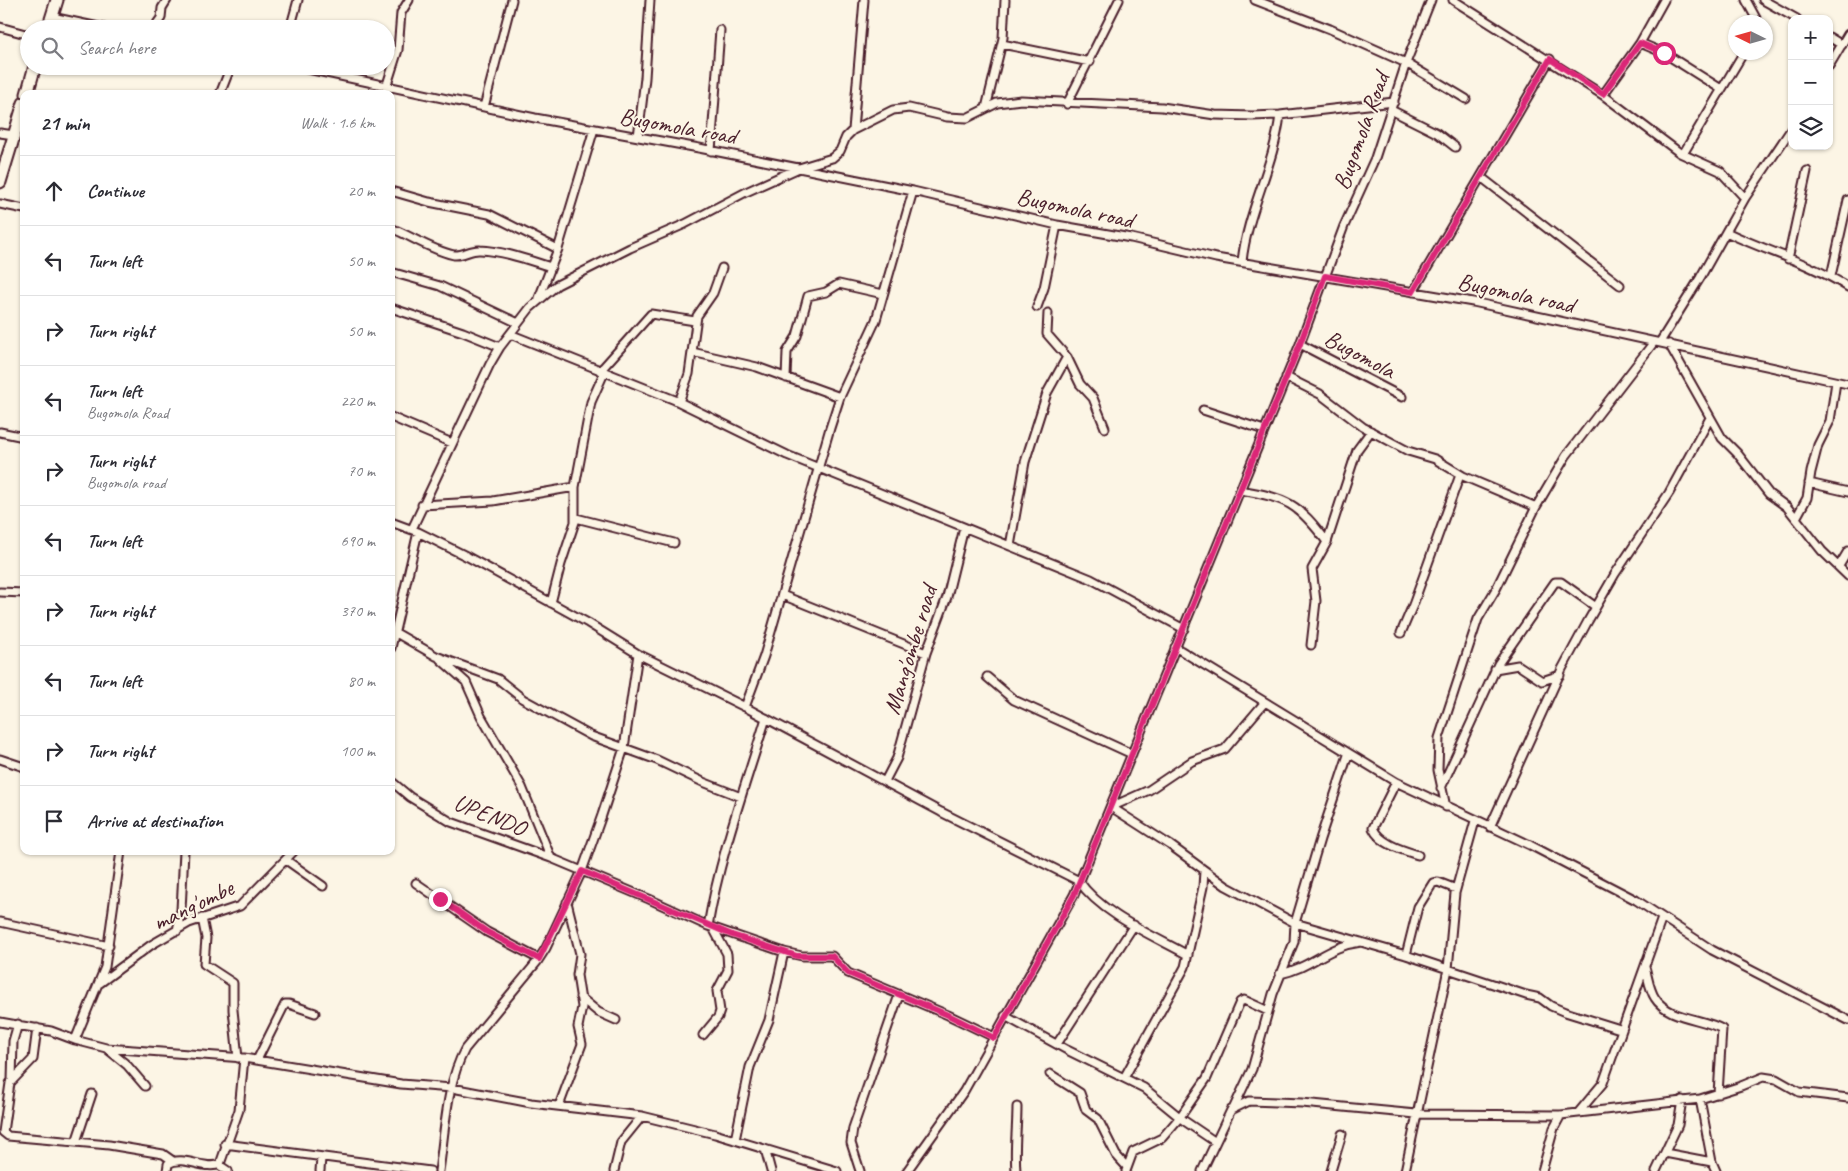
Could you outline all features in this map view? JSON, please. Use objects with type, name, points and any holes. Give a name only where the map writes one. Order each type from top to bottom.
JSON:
[{"type":"highway","points":[[51,20],[57,0]]},
{"type":"highway","points":[[28,90],[32,75]]},
{"type":"highway","points":[[0,182],[20,116]]},
{"type":"street","points":[[160,20],[162,8],[167,0]]},
{"type":"street","points":[[292,20],[298,0]]},
{"type":"street","points":[[395,59],[398,50],[402,13],[409,0]]},
{"type":"street","points":[[484,107],[512,0]]},
{"type":"street","points":[[638,138],[650,0]]},
{"type":"street","points":[[853,130],[864,0]]},
{"type":"street","points":[[986,108],[1002,44],[1005,0]]},
{"type":"street","points":[[1067,104],[1090,62],[1119,0]]},
{"type":"street","points":[[1255,0],[1330,29],[1406,63],[1466,99]]},
{"type":"street","points":[[1453,0],[1550,59],[1603,94],[1683,154],[1720,171],[1745,198]]},
{"type":"street","points":[[1603,94],[1640,43],[1664,0]]},
{"type":"street","points":[[1746,0],[1754,15]]},
{"type":"street","points":[[1763,0],[1790,15]]},
{"type":"street","name":"Bugomola Road","points":[[907,1171],[964,1091],[1052,936],[1079,881],[1184,629],[1300,344],[1325,276],[1375,158],[1406,63],[1429,1]]},
{"type":"street","points":[[52,17],[66,20]]},
{"type":"street","points":[[0,27],[20,33]]},
{"type":"street","points":[[711,151],[720,30]]},
{"type":"street","points":[[1833,60],[1848,34]]},
{"type":"street","points":[[1833,39],[1842,45]]},
{"type":"street","points":[[1640,43],[1664,53],[1721,89]]},
{"type":"street","points":[[1002,44],[1090,62]]},
{"type":"street","name":"Bugomola Road","points":[[1413,292],[1550,59]]},
{"type":"street","points":[[1683,154],[1739,60]]},
{"type":"street","points":[[222,90],[227,75]]},
{"type":"street","name":"Bugomola road","points":[[335,75],[638,138],[913,191],[1058,225],[1242,262],[1473,302],[1848,384]]},
{"type":"street","points":[[385,90],[390,75]]},
{"type":"street","points":[[395,637],[415,531],[422,505],[500,347],[538,300],[557,285],[589,268],[685,224],[746,192],[799,168],[836,156],[853,130],[884,113],[902,108],[964,118],[971,117],[997,103],[1021,100],[1067,104],[1162,107],[1231,116],[1280,115],[1394,102]]},
{"type":"street","points":[[1391,110],[1437,134],[1455,147]]},
{"type":"street","points":[[1242,262],[1244,238],[1270,166],[1280,115]]},
{"type":"street","points":[[538,300],[558,248],[594,129]]},
{"type":"street","points":[[0,133],[14,134]]},
{"type":"street","points":[[1446,807],[1441,788],[1437,754],[1440,738],[1476,626],[1536,506],[1566,456],[1657,342],[1726,232],[1745,198],[1788,134]]},
{"type":"street","points":[[1788,259],[1807,171]]},
{"type":"street","points":[[1481,177],[1620,285]]},
{"type":"street","points":[[395,191],[429,202],[489,214],[558,248]]},
{"type":"street","points":[[745,707],[764,656],[840,397],[876,320],[913,191]]},
{"type":"street","points":[[1831,276],[1848,200]]},
{"type":"street","points":[[0,204],[20,208]]},
{"type":"street","points":[[1037,307],[1044,288],[1058,225]]},
{"type":"street","points":[[395,230],[427,247],[446,253],[458,255],[481,250],[508,254],[551,267]]},
{"type":"street","points":[[1726,232],[1831,276],[1848,287]]},
{"type":"street","points":[[679,402],[689,374],[695,321],[699,312],[713,293],[722,268]]},
{"type":"street","points":[[395,273],[440,286],[518,323]]},
{"type":"street","points":[[786,378],[786,352],[797,336],[808,296],[826,292],[839,284],[883,294]]},
{"type":"street","points":[[395,309],[463,332],[500,347]]},
{"type":"street","points":[[1048,313],[1047,334],[1067,356],[1080,384],[1093,398],[1105,428]]},
{"type":"street","points":[[551,603],[576,518],[575,487],[590,402],[602,372],[651,314],[695,321]]},
{"type":"street","points":[[510,334],[679,402],[750,439],[1110,587],[1184,629]]},
{"type":"street","name":"Bugomola","points":[[1300,344],[1402,397]]},
{"type":"street","points":[[1669,344],[1722,438],[1737,453],[1759,482],[1796,518],[1822,551],[1848,576]]},
{"type":"street","points":[[692,352],[757,367],[840,397]]},
{"type":"street","points":[[1010,546],[1025,462],[1047,393],[1067,356]]},
{"type":"street","points":[[1286,377],[1320,394],[1340,411],[1372,432],[1408,451],[1435,459],[1460,475],[1536,506]]},
{"type":"street","points":[[1796,518],[1808,498],[1818,445],[1830,421],[1836,382]]},
{"type":"street","points":[[1203,410],[1264,430]]},
{"type":"street","points":[[1490,827],[1560,675],[1596,607],[1615,574],[1658,511],[1710,418]]},
{"type":"street","points":[[395,419],[452,443]]},
{"type":"street","points":[[0,432],[20,437]]},
{"type":"street","points":[[1311,645],[1316,601],[1312,572],[1326,542],[1357,450],[1372,432]]},
{"type":"street","points":[[1400,633],[1413,605],[1460,475]]},
{"type":"street","points":[[1810,483],[1848,492]]},
{"type":"street","points":[[422,505],[493,501],[575,487]]},
{"type":"street","points":[[1240,490],[1272,496],[1295,507],[1308,518],[1326,542]]},
{"type":"street","points":[[576,518],[674,543]]},
{"type":"street","points":[[395,524],[415,531],[551,603],[638,654],[745,707],[941,812],[1079,881],[1090,897],[1134,925],[1188,955]]},
{"type":"street","name":"Mang'ombe road","points":[[885,782],[896,758],[926,652],[947,597],[964,528]]},
{"type":"street","points":[[1839,566],[1848,551]]},
{"type":"street","points":[[1441,788],[1495,669],[1556,582],[1561,582],[1596,607]]},
{"type":"street","points":[[0,592],[20,593]]},
{"type":"street","points":[[782,595],[926,652]]},
{"type":"street","points":[[396,634],[436,656],[493,676],[524,699],[597,739],[624,748],[741,797]]},
{"type":"street","points":[[1175,647],[1348,755],[1396,782],[1475,821],[1530,845],[1636,900],[1712,950],[1848,1020]]},
{"type":"street","points":[[439,1171],[452,1088],[459,1060],[465,1049],[526,978],[539,959],[582,871],[624,748],[638,654]]},
{"type":"street","points":[[436,656],[466,682],[481,716],[522,787],[551,858]]},
{"type":"street","points":[[1495,669],[1518,666],[1542,681],[1560,675]]},
{"type":"street","points":[[988,678],[1014,700],[1132,754]]},
{"type":"street","points":[[1111,807],[1149,790],[1192,761],[1225,749],[1265,702]]},
{"type":"street","points":[[703,1035],[718,1017],[720,1010],[717,991],[728,970],[727,954],[711,927],[720,865],[750,763],[766,718]]},
{"type":"street","points":[[1202,1171],[1214,1141],[1234,1107],[1252,1069],[1280,974],[1294,942],[1295,923],[1348,755]]},
{"type":"street","points":[[0,759],[20,766]]},
{"type":"street","points":[[1396,782],[1372,828],[1376,834],[1391,845],[1418,856]]},
{"type":"street","name":"UPENDO","points":[[395,784],[410,797],[451,822],[551,858],[711,927],[784,952],[802,956],[831,956],[848,973],[948,1015],[994,1038]]},
{"type":"street","points":[[1111,807],[1170,845],[1204,872],[1243,896],[1295,923],[1364,942],[1540,998],[1565,1012],[1620,1029]]},
{"type":"street","points":[[1405,1171],[1448,968],[1456,889],[1475,821]]},
{"type":"street","points":[[75,1040],[100,984],[109,946],[121,855]]},
{"type":"street","points":[[177,931],[181,910],[185,855]]},
{"type":"street","name":"mang'ombe","points":[[100,984],[132,962],[151,945],[189,923],[240,906],[290,855]]},
{"type":"street","points":[[286,860],[324,886]]},
{"type":"street","points":[[1124,1078],[1177,983],[1188,955],[1203,887],[1204,872]]},
{"type":"street","points":[[1406,955],[1415,913],[1433,883],[1438,882],[1456,889]]},
{"type":"street","points":[[416,884],[487,932],[539,959]]},
{"type":"street","points":[[559,1106],[582,1046],[578,1027],[582,1008],[577,975],[580,954],[568,902]]},
{"type":"street","points":[[202,918],[206,938],[204,964],[233,983],[241,1058],[239,1110],[225,1144],[219,1165]]},
{"type":"street","points":[[1578,1113],[1601,1087],[1620,1029],[1662,918]]},
{"type":"street","points":[[0,922],[109,946]]},
{"type":"street","points":[[1057,1044],[1134,925]]},
{"type":"street","points":[[1280,974],[1302,968],[1339,946],[1364,942]]},
{"type":"street","points":[[735,1140],[750,1067],[770,1020],[784,952]]},
{"type":"street","points":[[1645,967],[1651,990],[1657,1001],[1680,1015],[1722,1029],[1718,1094]]},
{"type":"street","points":[[860,1171],[851,1143],[852,1128],[899,995]]},
{"type":"street","points":[[580,997],[598,1012],[616,1020]]},
{"type":"street","points":[[1127,1169],[1133,1152],[1162,1138],[1180,1117],[1207,1078],[1240,1002],[1244,1000],[1268,1011]]},
{"type":"street","points":[[257,1060],[285,1004],[315,1013]]},
{"type":"street","points":[[1005,1016],[1155,1095],[1180,1117],[1214,1141]]},
{"type":"street","points":[[0,1022],[37,1028],[106,1048],[257,1060],[401,1084],[452,1088],[531,1103],[642,1116],[735,1140],[837,1171]]},
{"type":"street","points":[[18,1024],[13,1042],[12,1080],[3,1132],[8,1136],[76,1142],[163,1154],[172,1161],[212,1168],[219,1165]]},
{"type":"street","points":[[12,1080],[33,1059],[37,1028]]},
{"type":"street","points":[[106,1048],[127,1065],[145,1086]]},
{"type":"street","points":[[1050,1074],[1080,1093],[1086,1110],[1098,1119],[1116,1154],[1127,1169]]},
{"type":"street","points":[[1234,1107],[1249,1101],[1266,1100],[1416,1114],[1561,1115],[1700,1099],[1763,1077],[1776,1079],[1799,1092],[1848,1098]]},
{"type":"street","points":[[76,1142],[92,1094]]},
{"type":"street","points":[[1700,1099],[1712,1162],[1716,1171]]},
{"type":"street","points":[[1656,1171],[1678,1125],[1682,1100]]},
{"type":"street","points":[[1016,1171],[1014,1145],[1017,1132],[1017,1107]]},
{"type":"street","points":[[1542,1171],[1554,1128],[1561,1115]]},
{"type":"street","points":[[614,1171],[621,1142],[642,1116]]},
{"type":"street","points":[[1331,1171],[1342,1134]]},
{"type":"street","points":[[225,1144],[430,1171]]},
{"type":"street","points":[[765,1149],[771,1171]]},
{"type":"street","points":[[1665,1153],[1712,1162]]},
{"type":"street","points":[[320,1171],[321,1158]]},
{"type":"street","points":[[167,1171],[168,1165],[172,1161]]},
{"type":"street","points":[[219,1165],[228,1171]]},
{"type":"route","points":[[440,899],[472,923],[539,959],[582,871],[732,935],[797,956],[832,956],[843,970],[848,973],[948,1015],[994,1038],[1074,895],[1300,344],[1325,276],[1413,292],[1550,59],[1603,94],[1640,43],[1664,53]]}]
